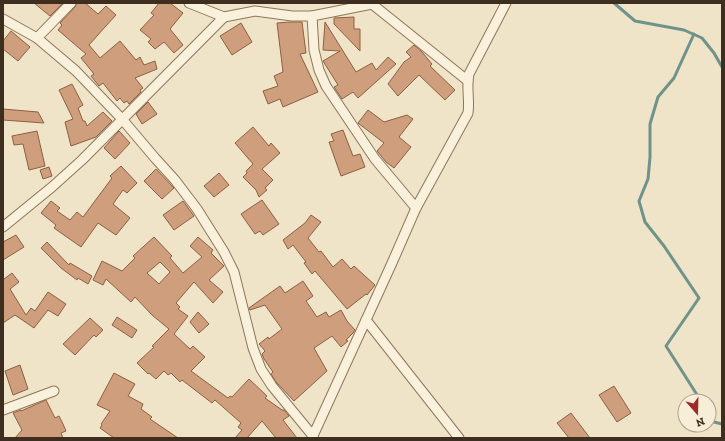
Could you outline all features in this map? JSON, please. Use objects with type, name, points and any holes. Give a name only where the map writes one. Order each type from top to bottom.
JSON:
[{"type":"street","points":[[37,38],[71,3]]},
{"type":"street","points":[[189,3],[224,17],[255,11],[292,16],[312,16],[372,3],[468,81]]},
{"type":"street","points":[[3,19],[37,38],[76,71],[122,119],[175,180],[197,209],[224,252],[234,272],[253,348],[261,369],[272,386],[312,437],[416,208],[468,113],[470,104],[468,81],[470,74],[506,3]]},
{"type":"street","points":[[312,16],[314,50],[319,70],[326,86],[375,159],[416,208]]},
{"type":"street","points":[[3,226],[16,218],[72,169],[224,17]]},
{"type":"street","points":[[366,320],[459,438]]},
{"type":"street","points":[[3,410],[54,391]]},
{"type":"building","points":[[34,3],[63,3],[50,16]]},
{"type":"building","points":[[77,3],[85,3],[98,14],[106,6],[116,15],[89,45],[100,58],[120,41],[136,60],[140,57],[144,65],[155,61],[157,69],[135,78],[143,88],[129,104],[127,101],[124,103],[120,98],[117,101],[103,83],[99,86],[91,76],[94,74],[81,58],[86,54],[58,30],[62,25],[60,23]]},
{"type":"building","points":[[159,3],[170,3],[183,13],[170,29],[183,45],[174,53],[164,42],[155,49],[148,42],[151,39],[140,30],[154,15],[151,13]]},
{"type":"building","points":[[354,17],[354,29],[360,29],[360,51],[334,24],[334,18]]},
{"type":"building","points":[[302,22],[306,53],[300,54],[318,92],[283,107],[280,99],[268,104],[263,91],[278,86],[274,76],[283,72],[277,23]]},
{"type":"building","points":[[325,22],[356,72],[372,63],[376,70],[388,57],[396,64],[358,98],[353,92],[342,99],[334,87],[338,85],[323,61],[340,51],[323,50]]},
{"type":"building","points":[[241,23],[252,42],[232,55],[220,36]]},
{"type":"building","points":[[11,31],[30,47],[18,61],[3,49],[3,41]]},
{"type":"building","points":[[414,45],[432,64],[430,66],[455,90],[445,100],[419,75],[398,96],[388,84],[404,62],[411,57],[406,52]]},
{"type":"building","points":[[72,84],[83,105],[78,108],[83,121],[85,121],[87,126],[103,112],[112,121],[96,137],[71,146],[65,122],[73,119],[59,90]]},
{"type":"building","points":[[148,102],[157,114],[142,124],[136,114]]},
{"type":"building","points":[[3,109],[38,112],[44,123],[3,120]]},
{"type":"building","points":[[368,110],[384,122],[407,115],[413,119],[399,137],[411,147],[394,168],[386,162],[377,151],[384,143],[358,123]]},
{"type":"building","points":[[253,127],[269,146],[271,143],[280,153],[262,169],[273,180],[265,188],[267,190],[259,197],[256,190],[243,177],[247,173],[246,171],[253,164],[235,143]]},
{"type":"building","points":[[343,130],[353,156],[360,154],[365,167],[341,176],[329,142],[334,141],[331,134]]},
{"type":"building","points":[[37,131],[45,166],[29,170],[23,144],[14,145],[12,136]]},
{"type":"building","points":[[119,131],[130,143],[115,159],[104,148]]},
{"type":"building","points":[[121,166],[137,183],[127,193],[123,190],[113,204],[130,218],[116,235],[98,223],[81,247],[54,228],[56,225],[41,213],[51,201],[60,208],[57,211],[70,220],[77,212],[83,217],[112,178],[110,176]]},
{"type":"building","points":[[49,167],[52,176],[43,179],[40,170]]},
{"type":"building","points":[[156,169],[174,188],[162,199],[144,181]]},
{"type":"building","points":[[219,173],[229,185],[214,197],[204,186]]},
{"type":"building","points":[[262,200],[279,224],[263,235],[260,231],[255,234],[241,214]]},
{"type":"building","points":[[183,201],[194,216],[174,230],[163,215]]},
{"type":"building","points":[[311,215],[321,222],[308,238],[319,252],[321,251],[333,267],[342,259],[351,269],[354,266],[375,285],[367,295],[366,294],[347,309],[315,271],[312,274],[304,263],[306,262],[293,245],[288,249],[283,240],[305,223]]},
{"type":"building","points":[[16,235],[24,247],[3,260],[3,242]]},
{"type":"building","points":[[154,237],[172,256],[170,258],[183,273],[202,257],[190,246],[198,237],[213,250],[211,253],[224,266],[209,280],[223,292],[213,303],[194,282],[176,303],[180,307],[178,309],[188,316],[174,334],[190,349],[193,346],[205,357],[191,371],[228,398],[230,396],[232,397],[249,379],[267,396],[265,398],[284,410],[289,416],[283,420],[297,438],[276,438],[262,421],[247,438],[235,438],[242,430],[238,427],[241,423],[215,400],[212,403],[182,380],[180,382],[171,373],[168,375],[164,371],[156,379],[149,373],[148,374],[137,363],[154,347],[152,346],[169,329],[152,315],[135,297],[131,302],[106,279],[103,285],[93,280],[102,261],[122,271],[135,258],[133,256]],"holes":[[[160,262],[170,272],[159,284],[147,273]]]},
{"type":"building","points":[[47,242],[69,265],[70,263],[92,276],[88,284],[78,278],[77,280],[61,268],[41,248]]},
{"type":"building","points":[[12,273],[19,282],[10,289],[26,315],[31,308],[35,311],[48,292],[66,304],[58,316],[48,310],[34,328],[15,315],[3,323],[3,277],[4,279]]},
{"type":"building","points":[[303,281],[313,296],[306,301],[317,317],[326,312],[329,317],[341,310],[347,321],[355,330],[346,340],[348,341],[341,347],[332,336],[314,348],[327,371],[294,401],[276,382],[271,374],[273,372],[262,354],[265,351],[259,344],[268,337],[269,339],[282,329],[265,305],[250,310],[249,308],[280,286],[285,293]]},
{"type":"building","points":[[198,312],[209,324],[199,333],[190,322]]},
{"type":"building","points":[[117,317],[137,330],[132,338],[112,325]]},
{"type":"building","points":[[90,318],[103,330],[96,337],[94,335],[75,355],[63,344]]},
{"type":"building","points":[[20,365],[28,389],[13,395],[5,371]]},
{"type":"building","points":[[114,373],[135,384],[128,396],[143,404],[141,409],[152,417],[150,419],[178,438],[114,438],[100,428],[110,411],[97,405]]},
{"type":"building","points":[[614,386],[631,413],[617,422],[599,395]]},
{"type":"building","points":[[46,400],[55,418],[59,416],[63,424],[66,431],[61,433],[63,438],[15,438],[22,430],[13,413]]},
{"type":"building","points":[[571,413],[590,438],[569,438],[557,423]]},
{"type":"waterway","points":[[614,3],[635,21],[684,30],[702,38],[714,53],[722,67]]},
{"type":"waterway","points":[[694,34],[674,78],[658,97],[650,124],[648,179],[639,201],[645,222],[664,246],[699,298],[666,346],[696,393]]},
{"type":"waterway","points":[[717,423],[722,424]]}]
